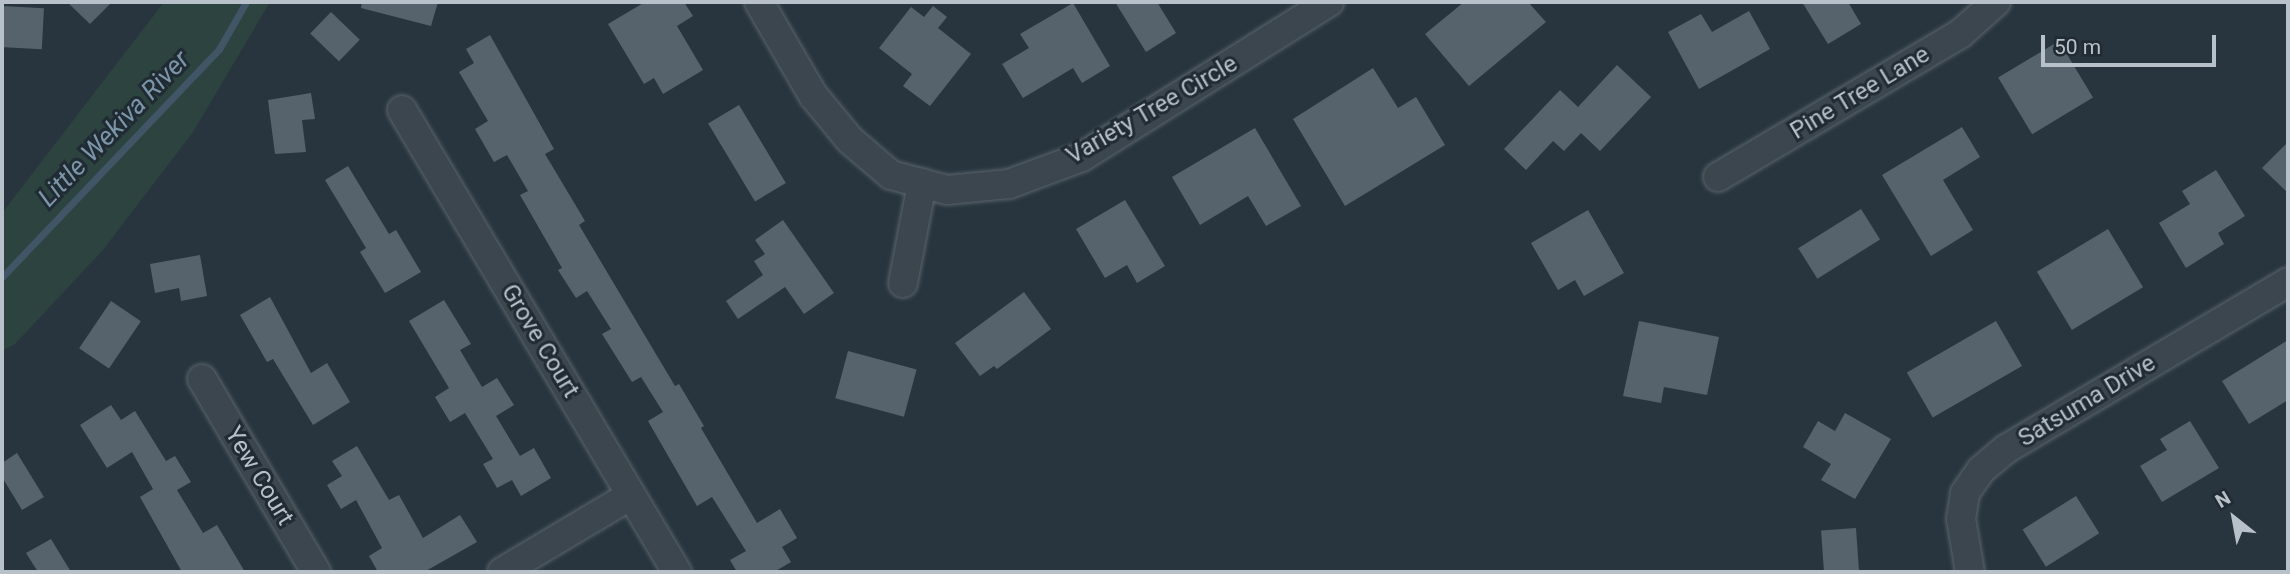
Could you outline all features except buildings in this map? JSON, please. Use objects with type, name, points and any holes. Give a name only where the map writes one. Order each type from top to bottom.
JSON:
[{"type":"street","name":"Variety Tree Circle","points":[[759,2],[813,95],[850,140],[891,175],[947,190],[1009,184],[1082,157],[1329,2]]},
{"type":"street","name":"Pine Tree Lane","points":[[1717,177],[1960,34],[1996,2]]},
{"type":"street","name":"Grove Court","points":[[402,110],[677,572]]},
{"type":"street","points":[[903,283],[922,183]]},
{"type":"street","name":"Satsuma Drive","points":[[1970,572],[1961,520],[1965,493],[1981,470],[2006,449],[2288,282]]},
{"type":"street","name":"Yew Court","points":[[202,379],[316,572]]},
{"type":"street","points":[[502,572],[631,495]]},
{"type":"green space","points":[[164,2],[270,2],[193,132],[103,250],[15,344],[2,351],[2,213]]},
{"type":"waterway","name":"Little Wekiva River","points":[[2,277],[219,49],[246,2]]}]
